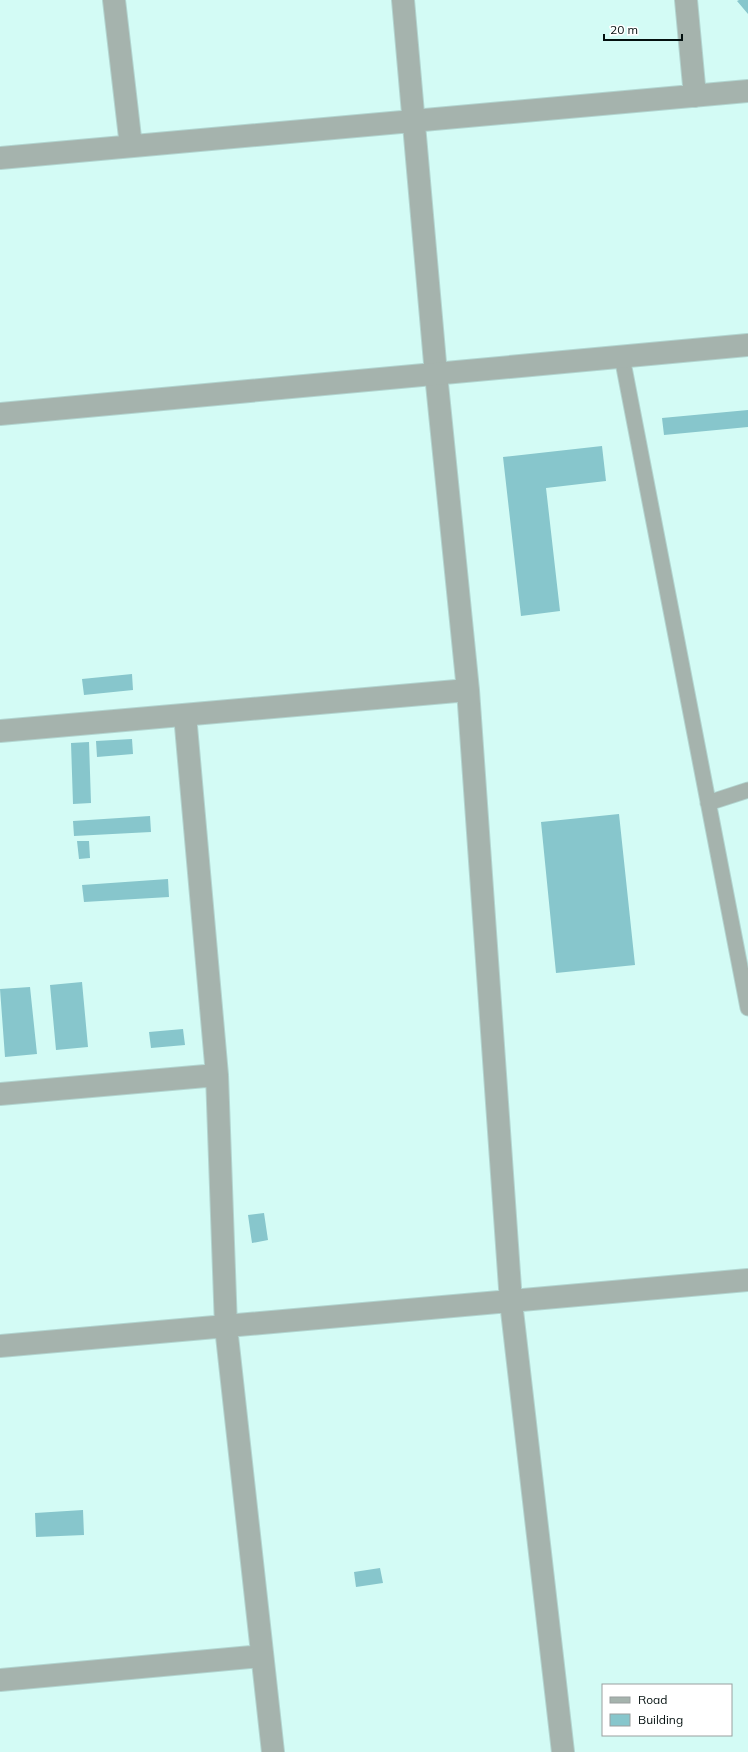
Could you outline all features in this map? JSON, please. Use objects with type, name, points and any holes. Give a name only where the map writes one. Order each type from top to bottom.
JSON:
[{"type":"street","points":[[114,0],[131,146]]},
{"type":"street","points":[[403,0],[436,374],[468,690],[511,1302],[563,1752]]},
{"type":"street","points":[[686,0],[695,96]]},
{"type":"street","points":[[0,158],[748,91]]},
{"type":"street","points":[[0,414],[748,345]]},
{"type":"street","points":[[0,731],[468,690]]},
{"type":"street","points":[[185,715],[217,1075],[226,1327],[273,1752]]},
{"type":"street","points":[[0,1094],[217,1075]]},
{"type":"street","points":[[0,1346],[748,1280]]},
{"type":"street","points":[[0,1680],[262,1656]]},
{"type":"lane","points":[[622,357],[748,1004]]},
{"type":"lane","points":[[708,803],[748,790]]},
{"type":"building","points":[[748,0],[748,14],[737,1]]},
{"type":"building","points":[[748,410],[748,427],[664,435],[662,418]]},
{"type":"building","points":[[602,446],[606,481],[546,488],[560,611],[521,616],[503,457]]},
{"type":"building","points":[[132,674],[133,690],[84,695],[82,679]]},
{"type":"building","points":[[132,739],[133,754],[97,757],[96,741]]},
{"type":"building","points":[[89,742],[91,803],[73,804],[71,743]]},
{"type":"building","points":[[619,814],[635,965],[556,973],[541,822]]},
{"type":"building","points":[[150,816],[151,832],[74,836],[73,821]]},
{"type":"building","points":[[77,841],[89,841],[90,858],[79,859]]},
{"type":"building","points":[[168,879],[169,897],[84,902],[82,885]]},
{"type":"building","points":[[82,982],[88,1047],[56,1050],[50,985]]},
{"type":"building","points":[[30,987],[37,1054],[5,1057],[0,989]]},
{"type":"building","points":[[183,1029],[185,1045],[151,1048],[149,1032]]},
{"type":"building","points":[[264,1213],[268,1240],[252,1243],[248,1215]]},
{"type":"building","points":[[83,1510],[84,1535],[36,1537],[35,1513]]},
{"type":"building","points":[[380,1568],[383,1583],[356,1587],[354,1572]]}]
